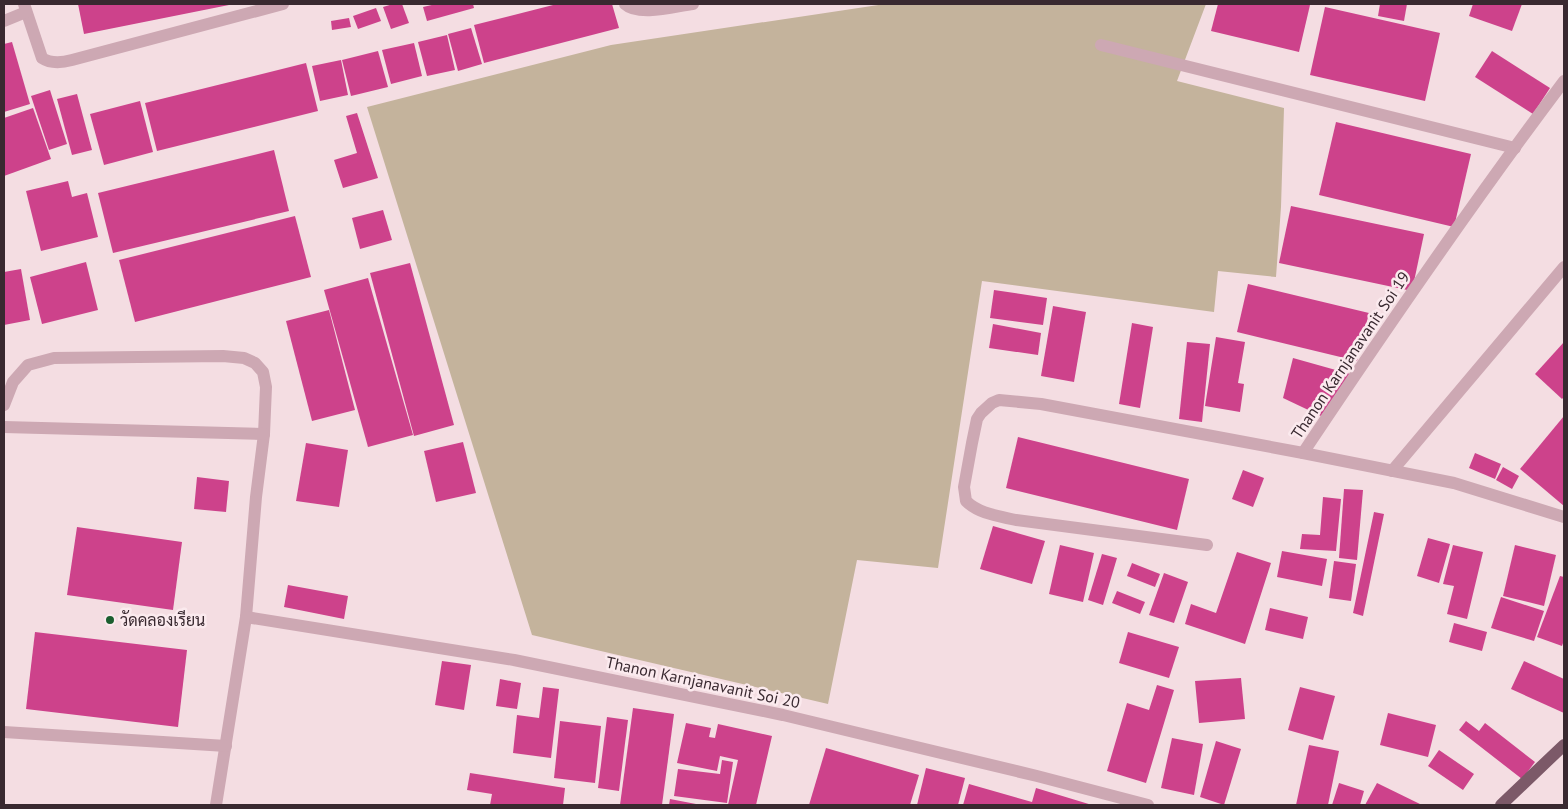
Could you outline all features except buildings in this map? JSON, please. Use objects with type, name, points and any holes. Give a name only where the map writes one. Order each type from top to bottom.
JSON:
[{"type":"main road","points":[[1501,805],[1564,745]]},
{"type":"street","points":[[625,4],[631,8],[641,10],[693,4]]},
{"type":"street","points":[[4,21],[25,8],[42,59],[63,63],[277,5]]},
{"type":"street","points":[[1101,45],[1515,148]]},
{"type":"street","name":"Thanon Karnjanavanit Soi 19","points":[[1564,81],[1384,331],[1303,453],[1454,483],[1564,517]]},
{"type":"street","points":[[1392,471],[1564,267]]},
{"type":"street","points":[[4,405],[13,382],[28,365],[54,358],[223,356],[244,358],[255,363],[263,372],[266,387],[264,434],[256,497],[246,617],[216,805]]},
{"type":"street","points":[[1207,545],[1016,520],[989,514],[975,508],[966,501],[964,493],[977,419],[981,412],[998,400],[1016,401],[1041,404],[1303,453]]},
{"type":"street","points":[[4,427],[264,434]]},
{"type":"street","name":"Thanon Karnjanavanit Soi 20","points":[[246,617],[514,660],[783,715],[1037,776],[1148,805]]},
{"type":"street","points":[[4,732],[226,746]]},
{"type":"shaded area","points":[[885,4],[1206,4],[1177,81],[1284,108],[1281,207],[1276,277],[1218,271],[1214,312],[982,281],[938,568],[857,560],[828,704],[532,635],[367,107],[611,45]]},
{"type":"place","name":"วัดคลองเรียน","points":[[110,620]]}]
